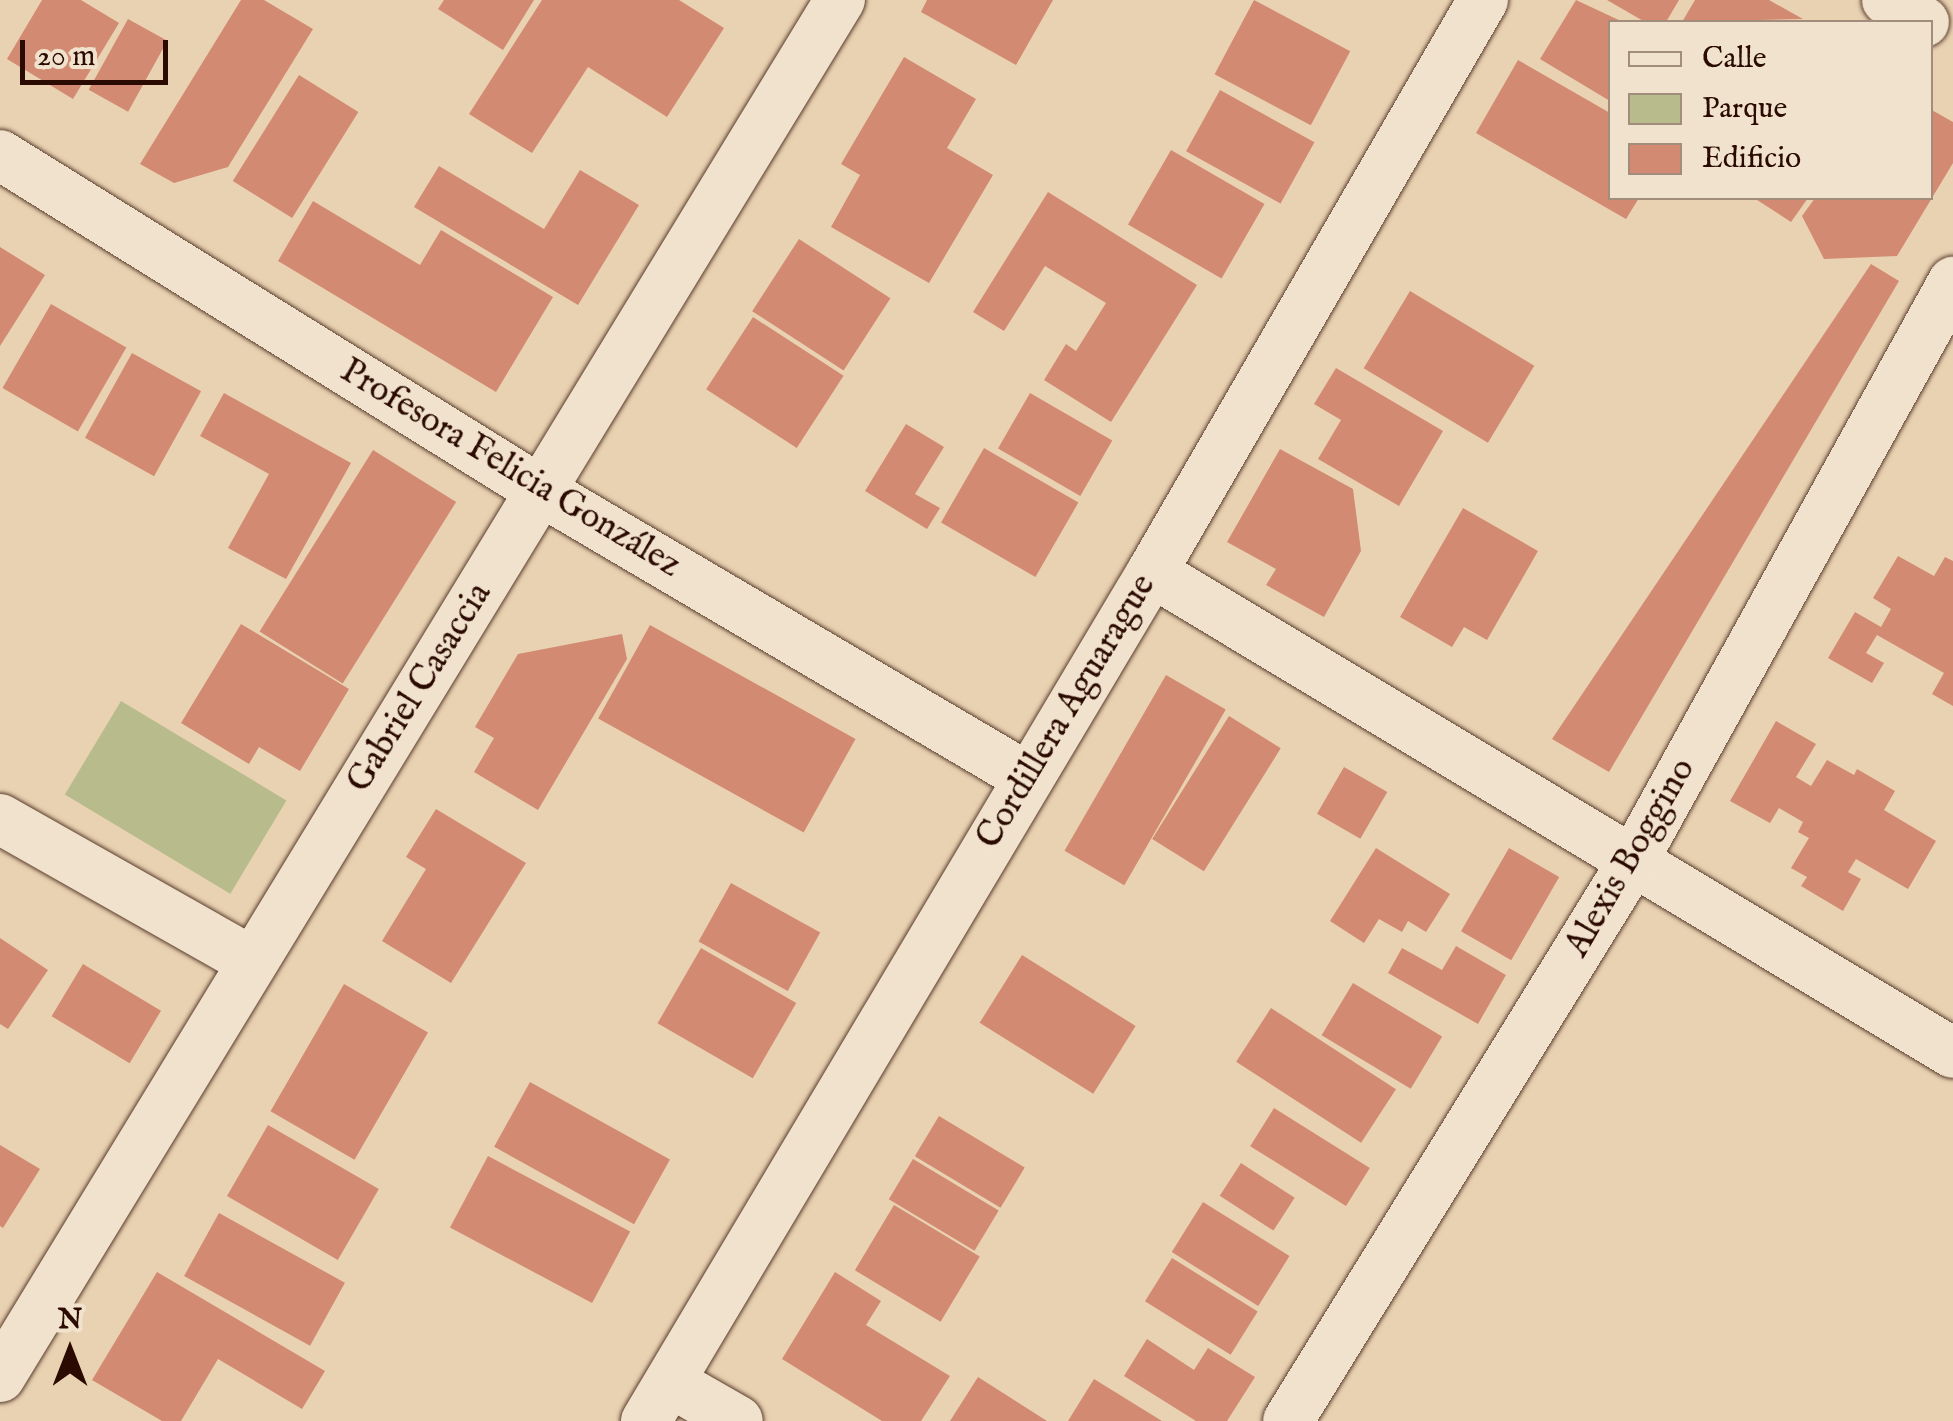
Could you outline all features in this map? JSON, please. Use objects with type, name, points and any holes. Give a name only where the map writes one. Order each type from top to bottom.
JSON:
[{"type":"street","name":"Cordillera Aguarague","points":[[658,1401],[1025,776],[1152,572],[1483,0]]},
{"type":"street","points":[[1886,0],[1921,20]]},
{"type":"street","name":"Gabriel Casaccia","points":[[0,1376],[541,491],[834,2]]},
{"type":"street","name":"Profesora Felicia González","points":[[0,155],[541,491],[1025,776]]},
{"type":"street","name":"Alexis Boggino","points":[[1288,1421],[1633,861],[1953,282]]},
{"type":"street","points":[[1152,572],[1953,1052]]},
{"type":"street","points":[[0,819],[251,962]]},
{"type":"street","points":[[658,1401],[738,1421]]},
{"type":"green space","points":[[121,701],[286,800],[230,894],[65,794]]},
{"type":"building","points":[[42,0],[81,0],[119,23],[73,99],[7,59]]},
{"type":"building","points":[[241,0],[264,0],[313,29],[228,167],[174,183],[140,164]]},
{"type":"building","points":[[444,0],[534,0],[503,50],[438,9]]},
{"type":"building","points":[[542,0],[679,0],[724,28],[667,117],[588,67],[532,153],[469,114]]},
{"type":"building","points":[[927,0],[1053,0],[1016,65],[921,12]]},
{"type":"building","points":[[1254,0],[1350,51],[1311,125],[1215,74]]},
{"type":"building","points":[[1576,0],[1619,20],[1608,20],[1608,100],[1540,59]]},
{"type":"building","points":[[1607,0],[1679,0],[1667,20],[1642,20]]},
{"type":"building","points":[[1695,0],[1769,0],[1803,19],[1763,20],[1683,20]]},
{"type":"building","points":[[128,19],[167,41],[128,112],[89,90]]},
{"type":"building","points":[[904,57],[976,99],[947,148],[993,175],[929,283],[831,227],[860,175],[841,164]]},
{"type":"building","points":[[1518,60],[1608,112],[1608,200],[1638,200],[1626,219],[1476,133]]},
{"type":"building","points":[[299,75],[358,112],[292,218],[233,181]]},
{"type":"building","points":[[1220,90],[1314,142],[1281,204],[1186,151]]},
{"type":"building","points":[[1933,111],[1953,122],[1953,163],[1933,196]]},
{"type":"building","points":[[1171,150],[1265,204],[1222,278],[1128,224]]},
{"type":"building","points":[[439,166],[544,229],[580,170],[639,205],[578,305],[414,207]]},
{"type":"building","points":[[1048,192],[1197,285],[1111,422],[1044,380],[1066,344],[1076,351],[1106,303],[1045,266],[1004,331],[973,312]]},
{"type":"building","points":[[1757,200],[1807,200],[1791,222]]},
{"type":"building","points":[[1814,200],[1931,200],[1897,256],[1824,259],[1802,216]]},
{"type":"building","points":[[313,201],[420,265],[441,230],[553,297],[496,392],[278,261]]},
{"type":"building","points":[[799,239],[890,298],[844,370],[752,311]]},
{"type":"building","points":[[0,247],[45,275],[0,346]]},
{"type":"building","points":[[1871,264],[1899,281],[1609,772],[1552,739]]},
{"type":"building","points":[[1410,291],[1534,366],[1488,443],[1364,368]]},
{"type":"building","points":[[51,304],[126,348],[78,432],[2,388]]},
{"type":"building","points":[[753,317],[844,376],[797,448],[706,389]]},
{"type":"building","points":[[132,353],[201,391],[154,476],[85,438]]},
{"type":"building","points":[[1336,368],[1443,431],[1399,506],[1318,459],[1341,420],[1314,404]]},
{"type":"building","points":[[224,393],[351,463],[286,579],[228,548],[269,474],[200,436]]},
{"type":"building","points":[[1030,393],[1112,441],[1080,496],[998,448]]},
{"type":"building","points":[[906,424],[944,447],[915,494],[940,508],[927,529],[865,491]]},
{"type":"building","points":[[984,448],[1078,502],[1035,577],[941,522]]},
{"type":"building","points":[[1280,449],[1353,489],[1361,551],[1324,617],[1266,585],[1276,569],[1227,542]]},
{"type":"building","points":[[373,450],[456,502],[343,683],[260,631]]},
{"type":"building","points":[[1463,508],[1538,551],[1487,640],[1464,627],[1452,647],[1400,617]]},
{"type":"building","points":[[1898,556],[1934,576],[1945,557],[1953,561],[1953,706],[1932,694],[1944,673],[1877,635],[1866,653],[1884,663],[1872,683],[1828,658],[1855,612],[1881,627],[1891,609],[1873,598]]},
{"type":"building","points":[[241,624],[349,689],[300,771],[259,747],[249,764],[181,723]]},
{"type":"building","points":[[650,625],[856,739],[804,833],[598,719]]},
{"type":"building","points":[[622,634],[627,659],[538,810],[474,772],[494,738],[475,727],[518,654]]},
{"type":"building","points":[[1166,675],[1226,709],[1124,885],[1064,851]]},
{"type":"building","points":[[1229,716],[1281,748],[1204,871],[1152,839]]},
{"type":"building","points":[[1776,721],[1816,744],[1796,777],[1811,786],[1827,760],[1854,775],[1857,769],[1895,791],[1884,810],[1936,841],[1908,889],[1856,859],[1848,872],[1861,879],[1843,911],[1801,886],[1807,877],[1791,868],[1809,838],[1798,832],[1803,822],[1779,808],[1770,823],[1730,801]]},
{"type":"building","points":[[1344,767],[1387,792],[1360,839],[1317,814]]},
{"type":"building","points":[[436,809],[526,863],[451,983],[382,941],[426,869],[406,857]]},
{"type":"building","points":[[1376,848],[1450,894],[1426,932],[1408,921],[1402,932],[1379,919],[1364,943],[1330,921]]},
{"type":"building","points":[[1509,848],[1559,877],[1511,960],[1461,931]]},
{"type":"building","points":[[731,883],[820,932],[788,991],[699,942]]},
{"type":"building","points":[[0,938],[48,970],[8,1029],[0,1024]]},
{"type":"building","points":[[1456,946],[1506,975],[1478,1024],[1388,973],[1402,948],[1442,970]]},
{"type":"building","points":[[701,948],[796,1003],[753,1078],[658,1023]]},
{"type":"building","points":[[1022,955],[1136,1026],[1093,1094],[980,1023]]},
{"type":"building","points":[[83,964],[161,1011],[130,1063],[52,1016]]},
{"type":"building","points":[[1353,983],[1442,1037],[1411,1089],[1322,1035]]},
{"type":"building","points":[[344,984],[428,1032],[355,1160],[271,1111]]},
{"type":"building","points":[[1271,1008],[1396,1089],[1361,1143],[1236,1062]]},
{"type":"building","points":[[530,1082],[670,1160],[634,1224],[494,1147]]},
{"type":"building","points":[[1274,1108],[1370,1168],[1346,1206],[1250,1146]]},
{"type":"building","points":[[939,1116],[1025,1168],[1001,1208],[915,1156]]},
{"type":"building","points":[[268,1125],[379,1189],[338,1260],[227,1196]]},
{"type":"building","points":[[0,1145],[40,1169],[3,1228],[0,1226]]},
{"type":"building","points":[[488,1156],[630,1232],[592,1303],[450,1228]]},
{"type":"building","points":[[913,1159],[999,1211],[975,1251],[889,1199]]},
{"type":"building","points":[[1241,1163],[1295,1198],[1273,1231],[1220,1196]]},
{"type":"building","points":[[1203,1202],[1290,1256],[1258,1306],[1172,1252]]},
{"type":"building","points":[[894,1205],[980,1257],[941,1322],[855,1270]]},
{"type":"building","points":[[219,1213],[345,1283],[310,1346],[184,1276]]},
{"type":"building","points":[[1172,1258],[1258,1312],[1231,1355],[1145,1301]]},
{"type":"building","points":[[157,1272],[325,1371],[302,1409],[218,1359],[181,1421],[162,1421],[92,1380]]},
{"type":"building","points":[[835,1272],[881,1301],[866,1325],[950,1376],[921,1421],[882,1421],[782,1359]]},
{"type":"building","points":[[1147,1339],[1194,1370],[1208,1348],[1255,1377],[1227,1421],[1196,1421],[1124,1376]]},
{"type":"building","points":[[978,1377],[1047,1421],[950,1421]]},
{"type":"building","points":[[1094,1379],[1162,1421],[1068,1421]]}]
